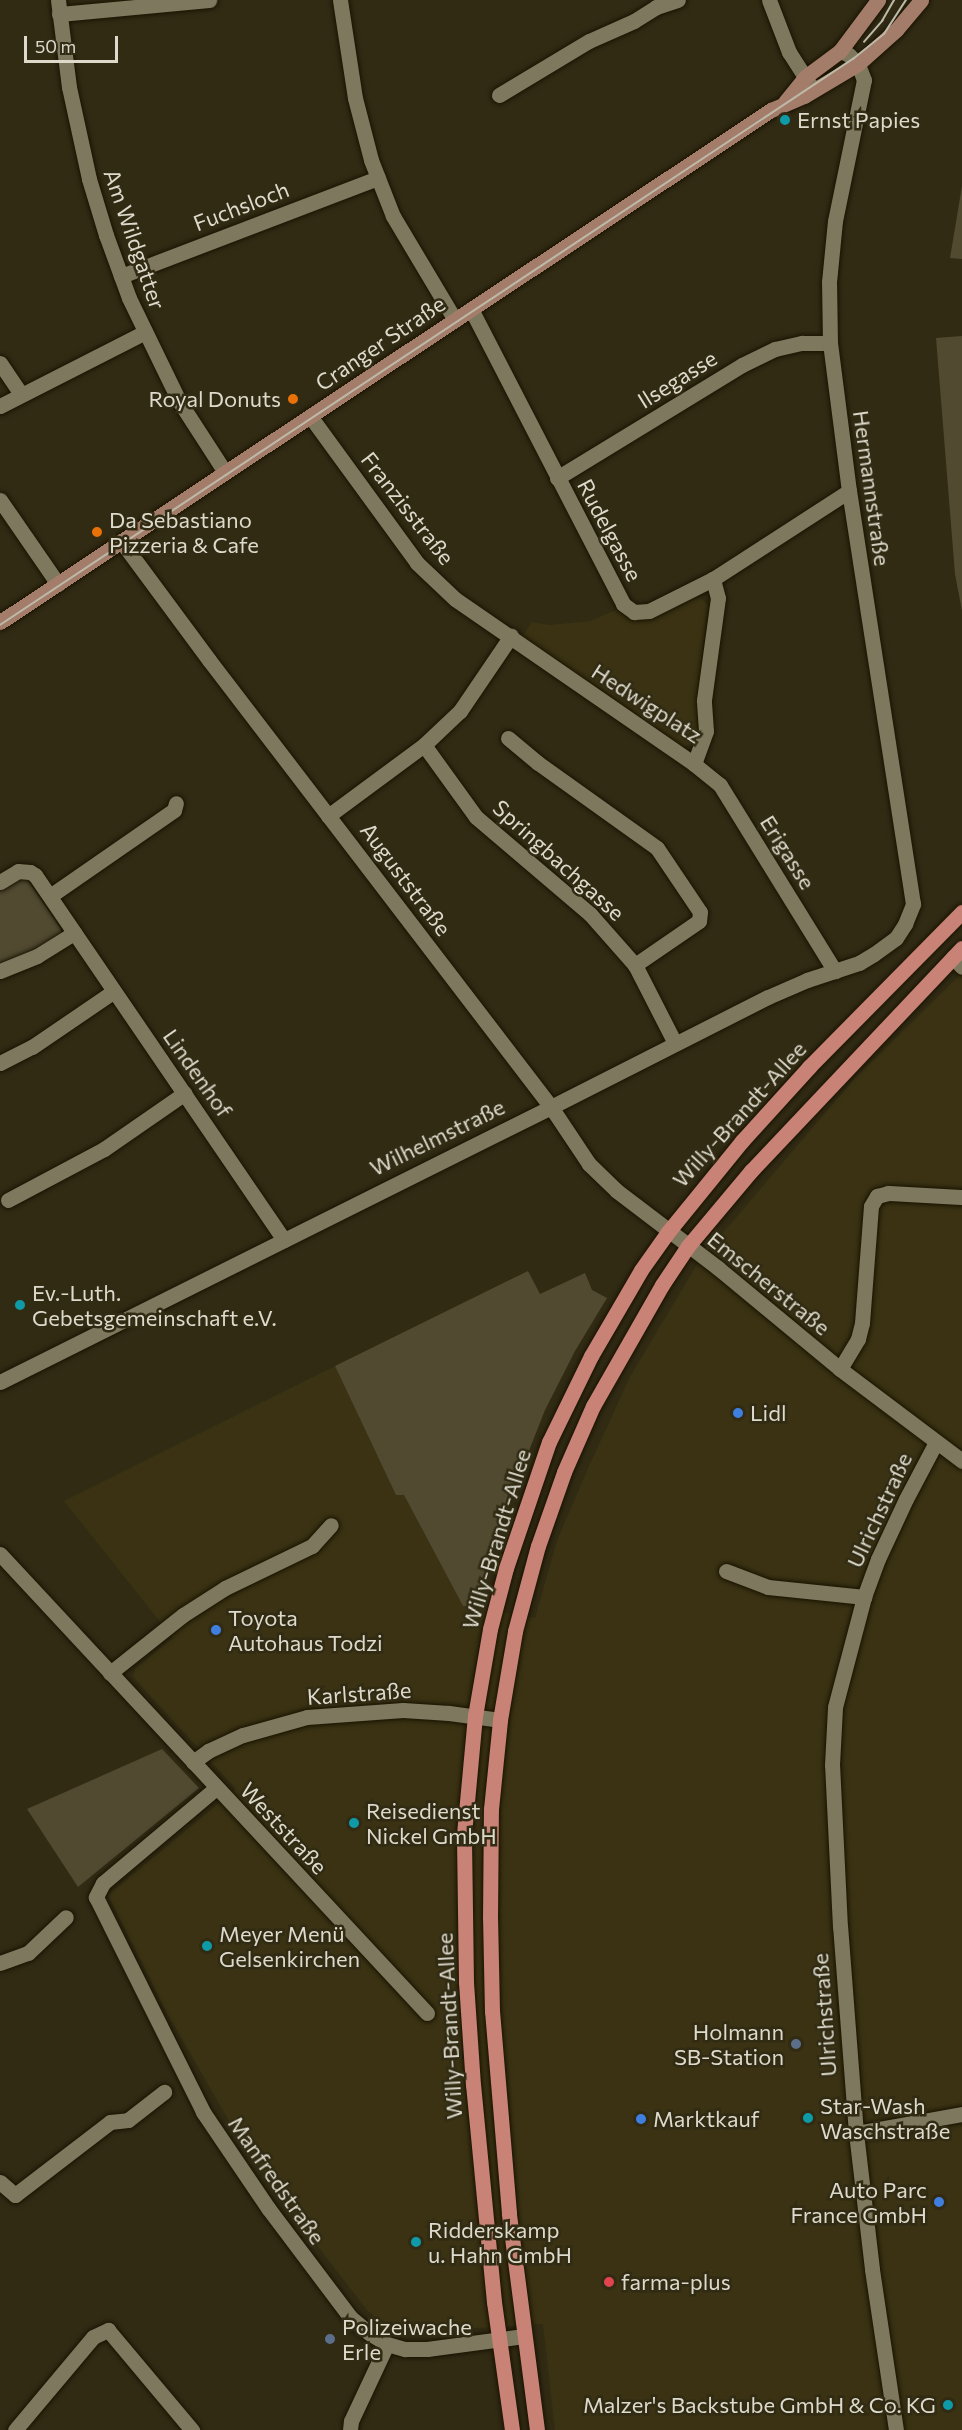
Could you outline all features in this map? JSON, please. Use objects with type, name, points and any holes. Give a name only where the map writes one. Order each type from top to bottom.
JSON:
[{"type":"main road","name":"Cranger Straße","points":[[785,102],[805,76],[840,51],[878,0]]},
{"type":"main road","name":"Cranger Straße","points":[[0,622],[785,102],[813,90],[858,64],[896,30],[921,0]]},
{"type":"main road","name":"Willy-Brandt-Allee","points":[[512,2430],[499,2339],[482,2184],[466,1982],[464,1834],[476,1716],[490,1629],[503,1578],[524,1509],[549,1442],[591,1356],[641,1270],[668,1232],[742,1141],[809,1067],[962,912]]},
{"type":"main road","name":"Willy-Brandt-Allee","points":[[537,2430],[509,2213],[492,2011],[491,1809],[500,1720],[515,1630],[538,1546],[564,1473],[593,1406],[662,1285],[688,1246],[751,1171],[959,958]]},
{"type":"street","points":[[58,7],[209,0]]},
{"type":"street","points":[[340,0],[355,98],[378,178],[393,216],[455,320]]},
{"type":"street","points":[[499,95],[589,41],[634,21],[656,7],[678,0]]},
{"type":"street","points":[[769,0],[789,52],[813,90]]},
{"type":"street","name":"Am Wildgatter","points":[[58,7],[69,87],[89,179],[121,276],[179,401],[225,472]]},
{"type":"street","points":[[840,51],[849,55],[858,64]]},
{"type":"street","name":"Hermannstraße","points":[[858,64],[864,80],[835,221],[829,282],[830,344],[849,491],[913,904],[896,938]]},
{"type":"street","name":"Fuchsloch","points":[[121,276],[378,178]]},
{"type":"street","name":"Rudelgasse","points":[[471,309],[623,604],[634,612],[649,611],[713,579],[849,491]]},
{"type":"street","points":[[0,406],[145,332]]},
{"type":"street","name":"Ilsegasse","points":[[557,478],[742,365],[775,348],[802,343],[830,344]]},
{"type":"street","points":[[0,363],[21,394]]},
{"type":"street","name":"Franzisstraße","points":[[310,416],[417,563],[455,599],[512,636]]},
{"type":"street","points":[[0,500],[58,584]]},
{"type":"street","name":"Auguststraße","points":[[121,541],[551,1107],[589,1164],[617,1191],[668,1232]]},
{"type":"street","name":"Hedwigplatz","points":[[512,636],[694,764],[706,731],[704,700],[718,598],[713,579]]},
{"type":"street","points":[[328,816],[423,746],[460,711],[512,636]]},
{"type":"street","points":[[508,738],[538,763],[657,848],[700,912],[699,921],[635,965]]},
{"type":"street","name":"Springbachgasse","points":[[423,746],[476,818],[590,914],[635,965],[675,1043]]},
{"type":"street","name":"Erigasse","points":[[694,764],[720,785],[836,971]]},
{"type":"street","points":[[50,896],[174,810],[176,803]]},
{"type":"street","name":"Lindenhof","points":[[0,882],[18,871],[30,872],[50,896],[284,1240]]},
{"type":"street","points":[[0,971],[37,956],[74,933]]},
{"type":"street","name":"Wilhelmstraße","points":[[0,1382],[768,997],[859,963],[896,938]]},
{"type":"street","points":[[0,1063],[32,1047],[114,991]]},
{"type":"street","points":[[8,1200],[104,1149],[185,1093]]},
{"type":"street","name":"Emscherstraße","points":[[840,1370],[858,1339],[862,1323],[871,1206],[877,1196],[888,1193],[962,1197]]},
{"type":"street","name":"Emscherstraße","points":[[668,1232],[840,1370],[962,1461]]},
{"type":"street","name":"Ulrichstraße","points":[[896,2430],[855,2133],[840,1927],[832,1765],[835,1707],[864,1597],[901,1509],[936,1442]]},
{"type":"street","points":[[110,1672],[183,1615],[225,1588],[312,1546],[331,1525]]},
{"type":"street","name":"Weststraße","points":[[0,1554],[427,2013]]},
{"type":"street","name":"Ulrichstraße","points":[[726,1571],[768,1587],[864,1597]]},
{"type":"street","name":"Karlstraße","points":[[193,1762],[208,1751],[243,1736],[308,1717],[403,1710],[500,1720]]},
{"type":"street","name":"Manfredstraße","points":[[216,1788],[103,1883],[96,1897],[182,2075],[218,2135],[268,2208],[350,2317],[369,2333],[387,2344],[405,2349],[427,2349],[524,2336]]},
{"type":"street","points":[[0,1963],[28,1953],[66,1917]]},
{"type":"street","points":[[0,2182],[15,2195],[110,2122],[128,2120],[164,2092]]},
{"type":"street","points":[[855,2133],[962,2114]]},
{"type":"street","points":[[15,2430],[93,2337],[108,2330],[192,2430]]},
{"type":"street","points":[[350,2430],[351,2421],[387,2344]]},
{"type":"shaded area","points":[[962,186],[962,259],[950,258]]},
{"type":"shaded area","points":[[962,336],[962,611],[955,574],[936,338]]},
{"type":"shaded area","points":[[694,597],[701,598],[708,606],[698,692],[698,731],[691,743],[684,747],[523,636],[532,622],[550,625],[590,621],[616,610],[629,617],[652,617]]},
{"type":"shaded area","points":[[20,877],[26,878],[63,936],[0,966],[0,890]]},
{"type":"shaded area","points":[[962,973],[962,2430],[555,2430],[543,2324],[410,2332],[377,2318],[367,2310],[279,2196],[232,2126],[167,2013],[108,1895],[236,1789],[133,1677],[135,1669],[173,1638],[64,1501],[335,1366],[396,1494],[404,1495],[463,1606],[535,1618],[557,1541],[589,1466],[630,1377],[699,1261],[855,1078]]},
{"type":"shaded area","points":[[528,1271],[540,1294],[585,1273],[592,1290],[607,1298],[575,1351],[545,1410],[499,1527],[475,1607],[463,1606],[404,1495],[396,1495],[335,1366]]},
{"type":"shaded area","points":[[162,1749],[199,1788],[78,1887],[27,1809]]},
{"type":"tram line","points":[[864,42],[882,21],[894,0]]},
{"type":"tram line","points":[[0,625],[853,59],[884,34],[906,0]]},
{"type":"place","name":"Ernst Papies","points":[[785,120]]},
{"type":"place","name":"Royal Donuts","points":[[293,399]]},
{"type":"place","name":"Da Sebastiano Pizzeria & Cafe","points":[[97,532]]},
{"type":"place","name":"Ev.-Luth. Gebetsgemeinschaft e.V.","points":[[20,1305]]},
{"type":"place","name":"Lidl","points":[[738,1413]]},
{"type":"place","name":"Toyota Autohaus Todzi","points":[[216,1630]]},
{"type":"place","name":"Reisedienst Nickel GmbH","points":[[354,1823]]},
{"type":"place","name":"Meyer Menü Gelsenkirchen","points":[[207,1946]]},
{"type":"place","name":"Holmann SB-Station","points":[[796,2044]]},
{"type":"place","name":"Star-Wash Waschstraße","points":[[808,2118]]},
{"type":"place","name":"Marktkauf","points":[[641,2119]]},
{"type":"place","name":"Auto Parc France GmbH","points":[[939,2202]]},
{"type":"place","name":"Ridderskamp u. Hahn GmbH","points":[[416,2242]]},
{"type":"place","name":"farma-plus","points":[[609,2282]]},
{"type":"place","name":"Polizeiwache Erle","points":[[330,2339]]},
{"type":"place","name":"Malzer's Backstube GmbH & Co. KG","points":[[948,2405]]}]
